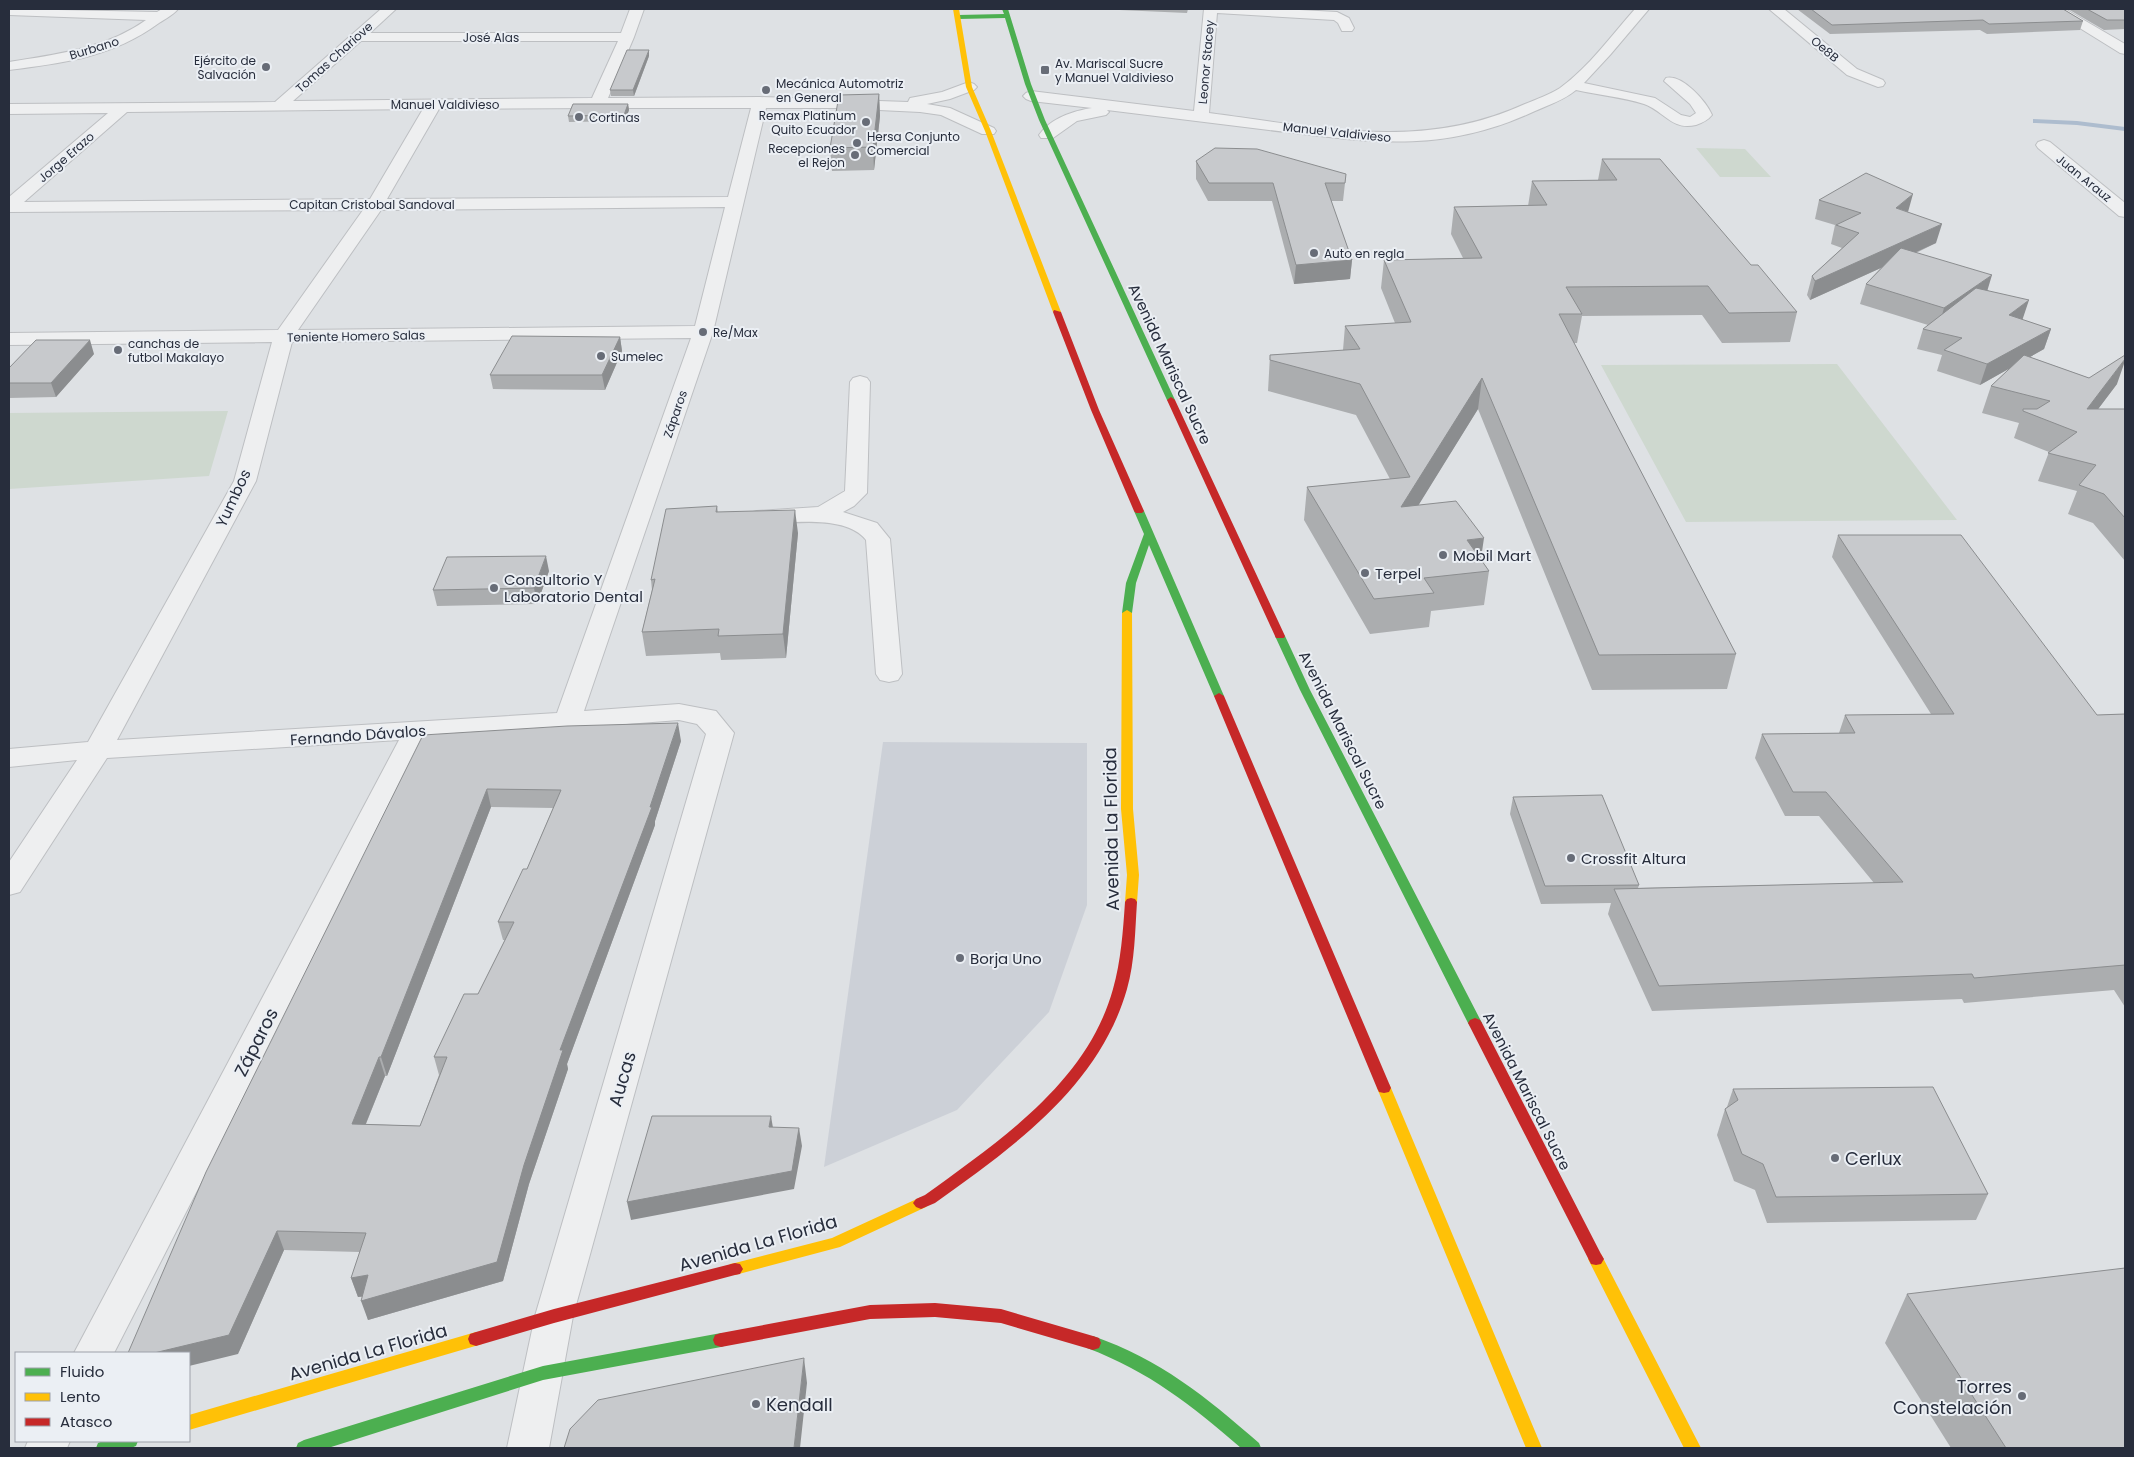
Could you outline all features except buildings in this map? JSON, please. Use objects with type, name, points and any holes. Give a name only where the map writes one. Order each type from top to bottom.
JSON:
[{"type":"main road","points":[[1006,12],[957,13],[969,87],[988,130],[1095,410],[1250,770],[1534,1448]]},
{"type":"main road","name":"Avenida Mariscal Sucre","points":[[1006,12],[1031,96],[1047,135],[1059,156],[1305,690],[1693,1448]]},
{"type":"main road","name":"Avenida La Florida","points":[[190,1423],[554,1316],[835,1243],[930,1199],[999,1149],[1055,1100],[1091,1054],[1108,1021],[1120,990],[1129,936],[1133,875],[1127,809],[1127,608],[1134,573],[1148,535]]},
{"type":"main road","points":[[304,1448],[543,1372],[870,1312],[935,1310],[1001,1316],[1064,1333],[1122,1353],[1174,1382],[1197,1399],[1253,1448]]},
{"type":"main road","points":[[104,1448],[126,1442]]},
{"type":"street","name":"Tomas Chariove","points":[[279,106],[389,9]]},
{"type":"street","points":[[598,103],[637,9]]},
{"type":"street","points":[[1212,9],[1337,16],[1344,21],[1347,28]]},
{"type":"street","name":"Leonor Stacey","points":[[1201,116],[1212,9]]},
{"type":"street","name":"Manuel Valdivieso","points":[[1031,96],[1363,137],[1411,138],[1445,134],[1490,125],[1519,114],[1562,92],[1572,85],[1593,64],[1642,9]]},
{"type":"street","name":"Oe8B","points":[[1776,9],[1852,72],[1878,83]]},
{"type":"street","points":[[2056,9],[2125,50]]},
{"type":"street","points":[[9,11],[166,12]]},
{"type":"street","name":"Burbano","points":[[9,66],[52,60],[113,44],[132,35],[166,12]]},
{"type":"street","name":"José Alas","points":[[356,37],[627,37]]},
{"type":"street","points":[[1572,85],[1650,101],[1661,106],[1676,120],[1699,120],[1704,115],[1703,109],[1696,101],[1671,82]]},
{"type":"street","name":"Manuel Valdivieso","points":[[882,104],[945,96],[969,87]]},
{"type":"street","name":"Manuel Valdivieso","points":[[9,108],[760,102],[882,104],[945,111],[988,130]]},
{"type":"street","name":"Záparos","points":[[568,719],[646,524],[703,332],[760,102]]},
{"type":"street","name":"Yumbos","points":[[9,885],[98,750],[245,481],[283,337],[376,204],[434,104]]},
{"type":"street","name":"Jorge Erazo","points":[[9,206],[123,108]]},
{"type":"street","name":"Manuel Valdivieso","points":[[1047,135],[1060,123],[1074,116],[1138,109]]},
{"type":"street","name":"Juan Arauz","points":[[2044,145],[2125,212]]},
{"type":"street","name":"Capitan Cristobal Sandoval","points":[[9,206],[736,202]]},
{"type":"street","name":"Teniente Homero Salas","points":[[9,340],[703,332]]},
{"type":"street","points":[[823,514],[856,493],[860,382]]},
{"type":"street","points":[[733,519],[823,514],[869,528],[878,539],[889,674]]},
{"type":"street","name":"Fernando Dávalos","points":[[9,758],[98,750],[418,732],[568,719],[679,712],[706,717]]},
{"type":"street","name":"Aucas","points":[[528,1448],[554,1316],[720,733],[706,717]]},
{"type":"street","name":"Záparos","points":[[95,1352],[418,732]]},
{"type":"shaded area","points":[[1696,148],[1745,149],[1771,177],[1720,177]]},
{"type":"shaded area","points":[[1837,364],[1957,520],[1686,522],[1601,365]]},
{"type":"shaded area","points":[[228,411],[209,476],[9,489],[9,413]]},
{"type":"shaded area","name":"Borja Uno","points":[[883,742],[1087,743],[1087,905],[1049,1012],[957,1110],[824,1167]]},
{"type":"waterway","points":[[2036,121],[2077,123],[2125,129]]},
{"type":"traffic: fast","points":[[1005,9],[1028,84],[1042,120],[1171,400]]},
{"type":"traffic: fast","points":[[958,17],[1007,16]]},
{"type":"traffic: fast","points":[[1139,511],[1219,696]]},
{"type":"traffic: fast","points":[[1127,613],[1131,583],[1148,535]]},
{"type":"traffic: fast","points":[[1280,636],[1305,690],[1475,1023]]},
{"type":"traffic: fast","points":[[304,1448],[543,1373],[721,1340]]},
{"type":"traffic: fast","points":[[1093,1343],[1117,1352],[1160,1374],[1215,1415],[1253,1448]]},
{"type":"traffic: fast","points":[[104,1448],[126,1442]]},
{"type":"traffic: slow","points":[[956,9],[969,87],[988,131],[1057,312]]},
{"type":"traffic: slow","points":[[1127,613],[1127,809],[1133,875],[1131,902]]},
{"type":"traffic: slow","points":[[1384,1088],[1534,1448]]},
{"type":"traffic: slow","points":[[735,1269],[835,1243],[921,1203]]},
{"type":"traffic: slow","points":[[1596,1259],[1693,1448]]},
{"type":"traffic: slow","points":[[190,1423],[476,1339]]},
{"type":"traffic: jam","points":[[1057,312],[1095,410],[1139,511]]},
{"type":"traffic: jam","points":[[1171,400],[1280,636]]},
{"type":"traffic: jam","points":[[1219,696],[1384,1088]]},
{"type":"traffic: jam","points":[[921,1203],[930,1199],[958,1179],[1016,1134],[1069,1083],[1091,1054],[1108,1023],[1120,989],[1126,957],[1131,902]]},
{"type":"traffic: jam","points":[[1475,1023],[1596,1259]]},
{"type":"traffic: jam","points":[[476,1339],[554,1316],[735,1269]]},
{"type":"traffic: jam","points":[[721,1340],[870,1312],[935,1310],[1001,1316],[1093,1343]]},
{"type":"place","name":"Ejército de Salvación","points":[[266,67]]},
{"type":"place","name":"Av. Mariscal Sucre y Manuel Valdivieso","points":[[1045,70]]},
{"type":"place","name":"Mecánica Automotriz en General","points":[[766,90]]},
{"type":"place","name":"Cortinas","points":[[579,117]]},
{"type":"place","name":"Remax Platinum Quito Ecuador","points":[[866,122]]},
{"type":"place","name":"Hersa Conjunto Comercial","points":[[857,143]]},
{"type":"place","name":"Recepciones el Rejon","points":[[855,155]]},
{"type":"place","name":"Auto en regla","points":[[1314,253]]},
{"type":"place","name":"Re/Max","points":[[703,332]]},
{"type":"place","name":"canchas de futbol Makalayo","points":[[118,350]]},
{"type":"place","name":"Sumelec","points":[[601,356]]},
{"type":"place","name":"Mobil Mart","points":[[1443,555]]},
{"type":"place","name":"Terpel","points":[[1365,573]]},
{"type":"place","name":"Consultorio Y Laboratorio Dental","points":[[494,588]]},
{"type":"place","name":"Crossfit Altura","points":[[1571,858]]},
{"type":"place","name":"Borja Uno","points":[[960,958]]},
{"type":"place","name":"Cerlux","points":[[1835,1158]]},
{"type":"place","name":"Torres Constelación","points":[[2022,1396]]},
{"type":"place","name":"Kendall","points":[[756,1404]]}]
